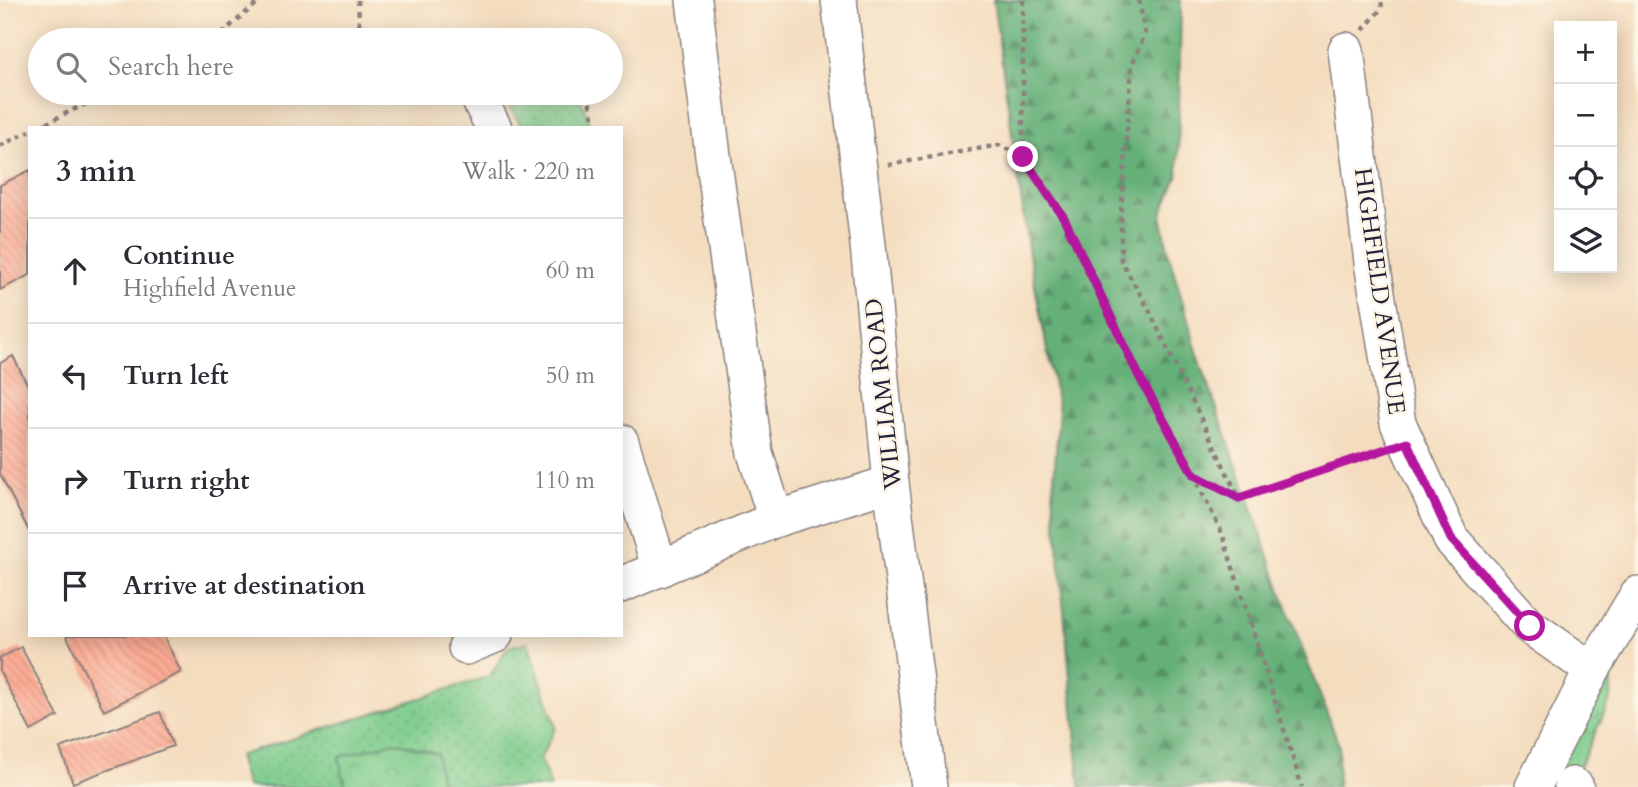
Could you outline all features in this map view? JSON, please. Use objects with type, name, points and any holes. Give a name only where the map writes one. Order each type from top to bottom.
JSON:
[{"type":"street","points":[[694,0],[755,453],[776,519]]},
{"type":"street","name":"WILLIAM ROAD","points":[[839,0],[927,787]]},
{"type":"street","name":"HIGHFIELD AVENUE","points":[[1346,50],[1372,262],[1398,423],[1451,539],[1530,626],[1592,670]]},
{"type":"street","points":[[482,105],[493,126]]},
{"type":"street","points":[[623,449],[660,569]]},
{"type":"street","points":[[623,584],[776,519],[891,482]]},
{"type":"street","points":[[1533,787],[1592,670],[1638,594]]},
{"type":"path","points":[[229,28],[261,0]]},
{"type":"path","points":[[358,0],[359,28]]},
{"type":"path","points":[[1023,0],[1023,157]]},
{"type":"path","points":[[1139,0],[1144,34],[1132,65],[1121,214],[1121,261],[1148,307],[1239,498]]},
{"type":"path","points":[[1346,50],[1382,8],[1381,0]]},
{"type":"path","points":[[41,126],[83,105]]},
{"type":"path","points":[[590,105],[595,126]]},
{"type":"path","points":[[0,146],[28,132]]},
{"type":"path","points":[[859,171],[999,145],[1023,157],[1064,218],[1139,376],[1194,475],[1222,533],[1302,787]]},
{"type":"path","points":[[1194,475],[1239,498],[1407,442]]},
{"type":"green space","points":[[993,0],[1181,0],[1178,175],[1161,215],[1169,255],[1198,355],[1288,611],[1339,745],[1337,787],[1080,787],[1053,491],[1059,412],[1029,255]]},
{"type":"green space","points":[[508,105],[583,105],[590,126],[522,126]]},
{"type":"green space","points":[[528,642],[556,727],[540,759],[551,787],[247,787],[238,756],[490,676],[508,647]]},
{"type":"green space","points":[[1611,670],[1611,698],[1570,787],[1546,787]]},
{"type":"green space","points":[[395,742],[437,753],[441,787],[345,787],[339,757]]},
{"type":"building","points":[[28,171],[28,276],[0,290],[0,185]]},
{"type":"building","points":[[13,356],[28,386],[28,529],[0,474],[0,363]]},
{"type":"building","points":[[67,637],[164,637],[181,672],[104,711]]},
{"type":"building","points":[[21,647],[58,716],[31,731],[0,672],[0,658]]},
{"type":"building","points":[[160,712],[173,746],[73,783],[60,748]]},
{"type":"route","points":[[1023,157],[1064,218],[1139,376],[1194,475],[1239,498],[1407,442],[1451,539],[1530,626]]}]
